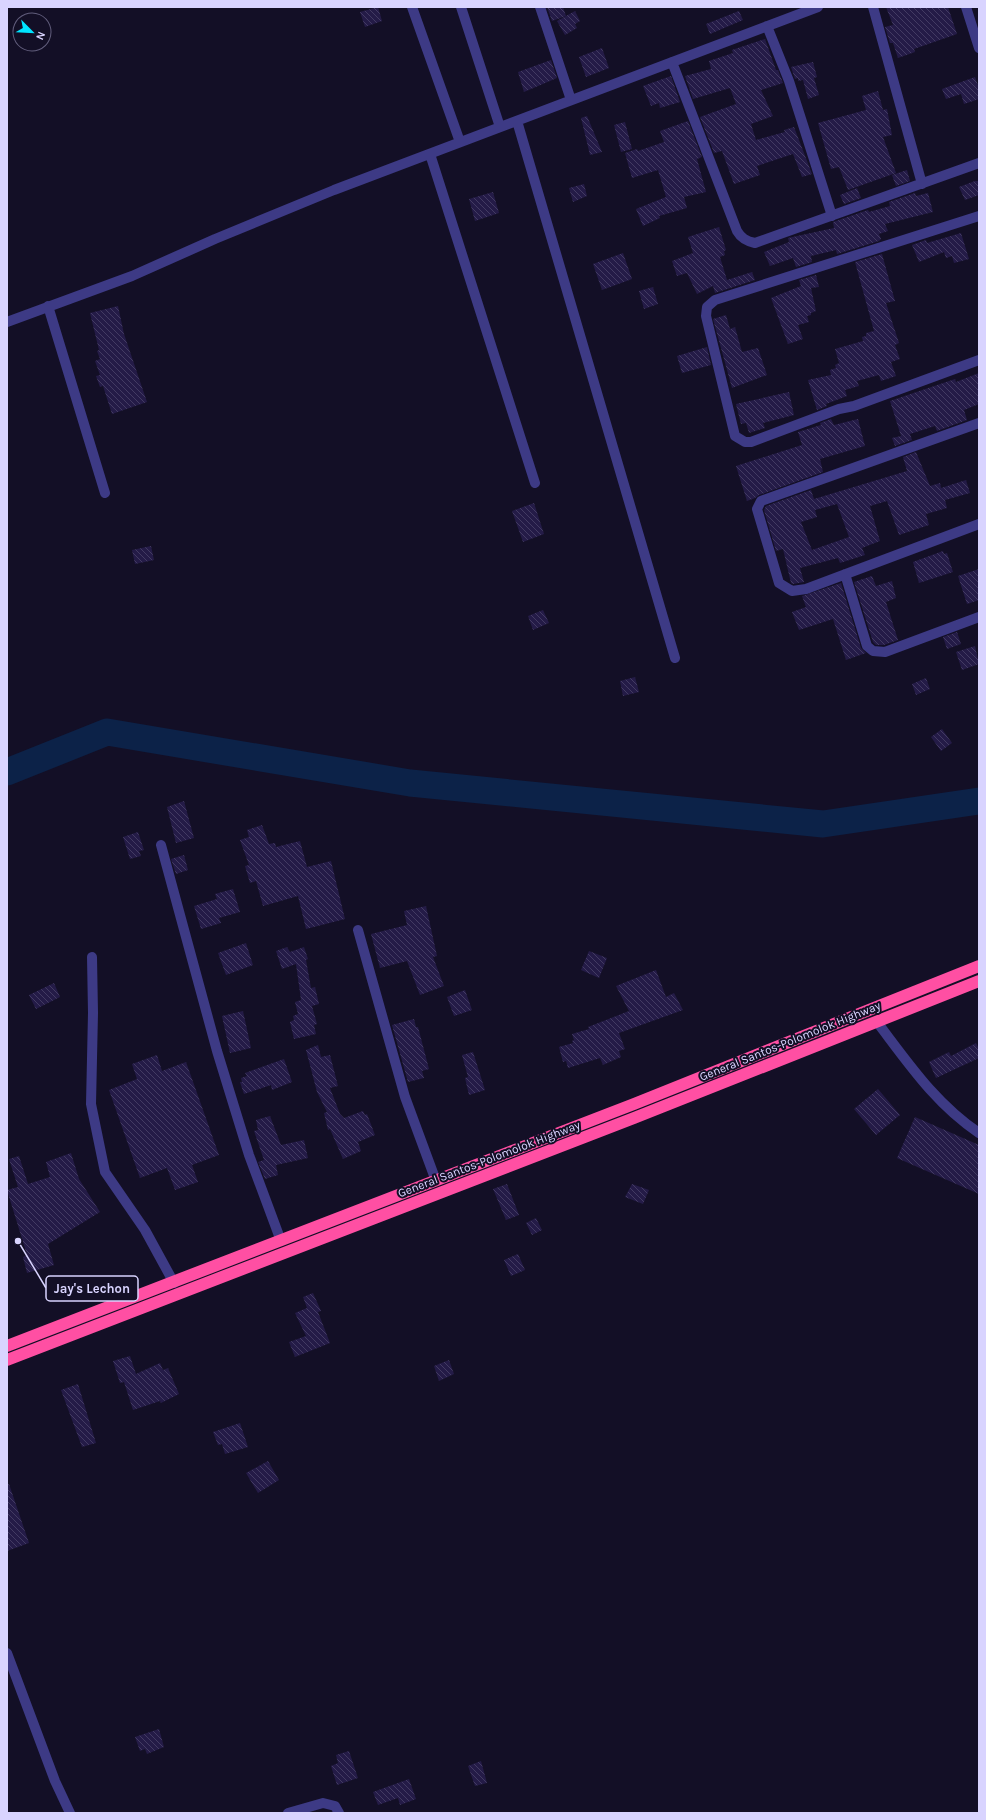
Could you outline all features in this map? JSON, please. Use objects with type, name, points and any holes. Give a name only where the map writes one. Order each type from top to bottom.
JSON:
[{"type":"highway","points":[[7,1346],[627,1107],[979,966]]},
{"type":"highway","name":"General Santos-Polomolok Highway","points":[[7,1360],[634,1118],[979,981]]},
{"type":"street","points":[[412,7],[460,142]]},
{"type":"street","points":[[461,7],[500,127]]},
{"type":"street","points":[[540,7],[571,100]]},
{"type":"street","points":[[7,322],[132,276],[215,239],[334,190],[818,7]]},
{"type":"street","points":[[873,7],[922,184]]},
{"type":"street","points":[[966,7],[979,48]]},
{"type":"street","points":[[767,26],[790,81],[832,216]]},
{"type":"street","points":[[672,62],[740,236],[747,241],[755,243],[979,163]]},
{"type":"street","points":[[517,121],[674,658]]},
{"type":"street","points":[[430,154],[535,483]]},
{"type":"street","points":[[979,216],[715,300],[707,307],[706,316],[735,436],[745,442],[752,442],[839,409],[854,406],[979,360]]},
{"type":"street","points":[[48,306],[105,492]]},
{"type":"street","points":[[979,423],[759,503],[757,509],[772,561],[781,585],[792,591],[806,589],[979,524]]},
{"type":"street","points":[[845,574],[867,646],[878,652],[885,652],[979,617]]},
{"type":"street","points":[[161,846],[217,1051],[249,1156],[281,1241]]},
{"type":"street","points":[[358,930],[405,1097],[436,1181]]},
{"type":"street","points":[[92,957],[93,1013],[91,1104],[105,1172],[145,1230],[174,1282]]},
{"type":"street","points":[[877,1022],[934,1096],[959,1120],[979,1133]]},
{"type":"street","points":[[7,1653],[55,1781],[70,1813]]},
{"type":"street","points":[[288,1813],[323,1802],[335,1806],[339,1813]]},
{"type":"building","points":[[378,7],[382,21],[365,27],[360,12]]},
{"type":"building","points":[[547,7],[563,7],[566,16],[552,21]]},
{"type":"building","points":[[886,7],[948,7],[957,34],[914,49],[915,52],[898,58],[893,43],[890,43],[885,27],[893,25]]},
{"type":"building","points":[[575,11],[580,21],[575,24],[577,28],[565,35],[557,21]]},
{"type":"building","points":[[739,11],[743,20],[710,34],[706,24]]},
{"type":"building","points":[[765,39],[776,70],[778,70],[783,83],[761,90],[773,116],[751,124],[756,140],[785,132],[784,130],[794,127],[812,174],[802,177],[793,154],[757,166],[760,175],[734,184],[722,151],[714,153],[700,117],[736,104],[730,88],[693,99],[685,76],[711,69],[709,61],[733,53],[732,50]]},
{"type":"building","points":[[602,48],[609,68],[586,77],[579,57]]},
{"type":"building","points":[[551,60],[557,78],[524,92],[518,72]]},
{"type":"building","points":[[813,62],[817,77],[814,78],[819,95],[808,99],[803,80],[798,81],[798,78],[795,79],[791,67]]},
{"type":"building","points":[[671,76],[680,102],[660,108],[659,103],[651,106],[643,86]]},
{"type":"building","points":[[975,77],[979,88],[979,99],[964,104],[961,94],[946,99],[942,89]]},
{"type":"building","points":[[878,91],[883,110],[887,109],[892,135],[883,137],[896,173],[848,190],[839,167],[831,169],[818,123],[866,110],[862,96]]},
{"type":"building","points":[[587,116],[602,152],[590,155],[581,118]]},
{"type":"building","points":[[688,121],[702,157],[697,159],[706,192],[684,197],[687,208],[659,216],[660,218],[643,226],[636,209],[666,197],[658,170],[632,178],[625,153],[637,149],[638,151],[664,142],[660,131]]},
{"type":"building","points":[[625,122],[632,149],[621,152],[614,125]]},
{"type":"building","points":[[907,170],[910,181],[896,186],[892,175]]},
{"type":"building","points":[[979,181],[979,195],[965,200],[959,187]]},
{"type":"building","points":[[584,184],[587,196],[573,202],[569,188]]},
{"type":"building","points":[[857,188],[861,198],[844,204],[840,195]]},
{"type":"building","points":[[493,192],[499,213],[475,221],[469,199]]},
{"type":"building","points":[[915,193],[916,196],[928,193],[933,212],[885,224],[888,231],[879,234],[881,239],[879,241],[837,254],[836,250],[811,256],[812,262],[796,267],[793,258],[770,266],[764,252],[789,242],[788,238],[834,228],[833,222],[868,210],[869,212],[890,206],[889,202]]},
{"type":"building","points":[[719,227],[726,250],[724,251],[725,255],[720,257],[727,280],[752,272],[755,280],[715,293],[713,286],[697,294],[687,273],[677,276],[672,261],[693,253],[688,237]]},
{"type":"building","points":[[961,233],[969,259],[954,263],[952,256],[946,258],[944,252],[919,262],[912,245],[926,240],[927,243]]},
{"type":"building","points":[[623,253],[632,279],[602,290],[593,264]]},
{"type":"building","points":[[882,254],[895,301],[886,303],[899,343],[895,345],[900,359],[891,362],[896,376],[881,381],[879,375],[857,381],[859,386],[845,390],[847,396],[826,404],[827,406],[817,410],[808,380],[831,375],[830,370],[836,368],[835,365],[839,363],[835,349],[863,341],[862,337],[866,336],[866,333],[874,331],[855,262]]},
{"type":"building","points":[[816,275],[819,287],[811,288],[816,311],[807,316],[809,322],[798,325],[803,339],[788,344],[771,298],[801,286],[799,280]]},
{"type":"building","points":[[653,287],[658,304],[644,309],[639,291]]},
{"type":"building","points":[[118,306],[124,334],[147,402],[112,414],[103,386],[100,387],[96,376],[100,375],[95,361],[100,359],[97,351],[99,350],[90,313]]},
{"type":"building","points":[[726,315],[730,329],[735,327],[742,352],[758,348],[767,375],[732,388],[713,319]]},
{"type":"building","points":[[707,347],[711,365],[682,373],[677,356]]},
{"type":"building","points":[[979,373],[979,404],[964,410],[967,420],[937,431],[935,426],[910,434],[912,440],[895,446],[892,438],[901,436],[890,401],[955,379],[956,382]]},
{"type":"building","points":[[789,392],[794,415],[763,423],[765,428],[749,433],[746,423],[741,424],[736,404]]},
{"type":"building","points":[[831,419],[834,425],[858,419],[865,446],[820,459],[823,472],[759,495],[747,501],[736,466],[802,445],[798,432],[821,425],[820,423]]},
{"type":"building","points":[[916,452],[930,486],[940,483],[941,488],[966,480],[970,493],[945,500],[947,508],[926,514],[929,525],[899,535],[887,501],[870,506],[880,541],[862,548],[865,555],[840,563],[838,558],[800,568],[804,582],[791,583],[783,549],[776,551],[764,510],[766,506],[811,490],[814,499],[907,471],[903,457]],"holes":[[[837,504],[849,537],[812,550],[801,522],[817,517],[815,510]]]},
{"type":"building","points":[[534,503],[544,534],[523,542],[512,511]]},
{"type":"building","points":[[151,546],[154,560],[135,564],[132,550]]},
{"type":"building","points":[[943,551],[944,554],[947,553],[953,572],[919,583],[913,562]]},
{"type":"building","points":[[979,569],[979,600],[967,604],[958,576]]},
{"type":"building","points":[[872,576],[876,586],[892,581],[896,598],[886,602],[898,640],[884,645],[876,645],[873,642],[854,582]]},
{"type":"building","points":[[841,583],[861,648],[866,653],[846,660],[833,619],[799,630],[792,612],[806,607],[802,596]]},
{"type":"building","points":[[543,610],[549,623],[533,630],[528,616]]},
{"type":"building","points":[[957,632],[961,644],[947,649],[943,637]]},
{"type":"building","points":[[975,646],[979,664],[962,670],[956,652]]},
{"type":"building","points":[[635,677],[639,692],[623,696],[620,681]]},
{"type":"building","points":[[926,678],[930,689],[916,695],[912,684]]},
{"type":"building","points":[[942,729],[952,743],[941,751],[931,737]]},
{"type":"building","points":[[184,801],[194,838],[176,843],[167,807]]},
{"type":"building","points":[[262,825],[269,844],[275,843],[276,847],[300,841],[307,867],[331,861],[345,919],[306,929],[298,896],[263,906],[256,881],[250,883],[245,866],[249,865],[240,840],[249,837],[247,830]]},
{"type":"building","points":[[138,832],[144,850],[139,851],[141,856],[130,859],[123,837]]},
{"type":"building","points":[[184,855],[188,870],[176,874],[171,859]]},
{"type":"building","points":[[233,889],[240,912],[219,918],[221,923],[201,929],[194,906],[217,899],[215,894]]},
{"type":"building","points":[[426,906],[437,956],[433,957],[444,986],[420,995],[407,961],[380,968],[371,934],[407,925],[404,911]]},
{"type":"building","points":[[246,943],[253,965],[226,975],[218,953]]},
{"type":"building","points":[[287,947],[290,952],[304,947],[308,959],[306,960],[311,988],[315,987],[319,1004],[312,1006],[317,1024],[314,1025],[316,1034],[294,1039],[290,1022],[294,1020],[293,1016],[298,1014],[295,1002],[301,1000],[296,964],[282,969],[276,951]]},
{"type":"building","points":[[589,951],[607,958],[599,978],[581,970]]},
{"type":"building","points":[[656,970],[666,997],[674,993],[683,1010],[619,1033],[625,1049],[619,1051],[621,1057],[603,1065],[600,1058],[568,1068],[566,1061],[563,1062],[559,1047],[573,1043],[572,1041],[574,1040],[572,1034],[589,1029],[588,1027],[629,1011],[616,986]]},
{"type":"building","points":[[54,983],[60,997],[36,1009],[29,995]]},
{"type":"building","points":[[465,990],[472,1010],[454,1016],[447,997]]},
{"type":"building","points":[[243,1011],[251,1048],[230,1053],[222,1016]]},
{"type":"building","points":[[414,1019],[416,1027],[418,1027],[429,1069],[422,1071],[424,1078],[408,1082],[392,1025]]},
{"type":"building","points":[[976,1043],[979,1049],[979,1058],[936,1078],[929,1062],[949,1052],[951,1056]]},
{"type":"building","points":[[318,1045],[321,1057],[330,1055],[338,1086],[330,1088],[340,1114],[344,1118],[363,1111],[365,1115],[367,1114],[375,1135],[358,1142],[361,1151],[343,1159],[330,1129],[328,1130],[324,1113],[327,1112],[317,1092],[306,1050]]},
{"type":"building","points":[[473,1052],[485,1090],[469,1095],[465,1078],[468,1077],[462,1055]]},
{"type":"building","points":[[157,1055],[162,1071],[186,1062],[219,1155],[192,1165],[198,1182],[175,1190],[167,1168],[140,1178],[109,1090],[137,1079],[132,1064]]},
{"type":"building","points":[[284,1059],[292,1082],[272,1090],[271,1085],[244,1094],[240,1082],[242,1082],[241,1078],[247,1076],[245,1073]]},
{"type":"building","points":[[878,1089],[900,1115],[876,1135],[854,1109]]},
{"type":"building","points":[[270,1116],[281,1145],[304,1140],[308,1158],[276,1165],[278,1175],[265,1179],[258,1162],[264,1160],[254,1131],[258,1130],[256,1120]]},
{"type":"building","points":[[915,1117],[979,1145],[979,1194],[897,1158]]},
{"type":"building","points":[[71,1153],[79,1179],[100,1212],[48,1244],[54,1265],[27,1273],[23,1257],[27,1255],[7,1190],[18,1187],[9,1159],[19,1156],[28,1184],[50,1177],[46,1162]]},
{"type":"building","points":[[507,1184],[519,1215],[506,1220],[493,1189]]},
{"type":"building","points":[[632,1184],[649,1190],[643,1204],[625,1197]]},
{"type":"building","points":[[536,1218],[542,1230],[532,1235],[526,1223]]},
{"type":"building","points":[[518,1254],[525,1270],[511,1276],[504,1260]]},
{"type":"building","points":[[313,1293],[321,1311],[318,1312],[330,1343],[295,1357],[289,1342],[306,1336],[295,1313],[307,1308],[303,1297]]},
{"type":"building","points":[[130,1356],[136,1374],[160,1363],[163,1370],[168,1368],[179,1394],[161,1403],[160,1401],[133,1410],[124,1382],[120,1383],[113,1361]]},
{"type":"building","points":[[449,1360],[454,1374],[439,1381],[434,1366]]},
{"type":"building","points":[[78,1384],[96,1443],[82,1447],[61,1390]]},
{"type":"building","points":[[240,1423],[248,1447],[225,1454],[222,1444],[218,1445],[213,1432]]},
{"type":"building","points":[[268,1461],[279,1480],[258,1493],[246,1473]]},
{"type":"building","points":[[9,1484],[29,1543],[7,1551],[7,1485]]},
{"type":"building","points":[[159,1729],[164,1747],[147,1754],[145,1749],[140,1751],[135,1737]]},
{"type":"building","points":[[349,1751],[358,1778],[337,1785],[331,1766],[338,1763],[336,1755]]},
{"type":"building","points":[[481,1761],[487,1783],[475,1786],[468,1766]]},
{"type":"building","points":[[409,1779],[416,1799],[400,1805],[398,1798],[378,1805],[373,1792]]},
{"type":"waterway","points":[[7,772],[107,732],[410,783],[823,824],[979,801]]},
{"type":"place","name":"Jay's Lechon","points":[[18,1241]]}]
